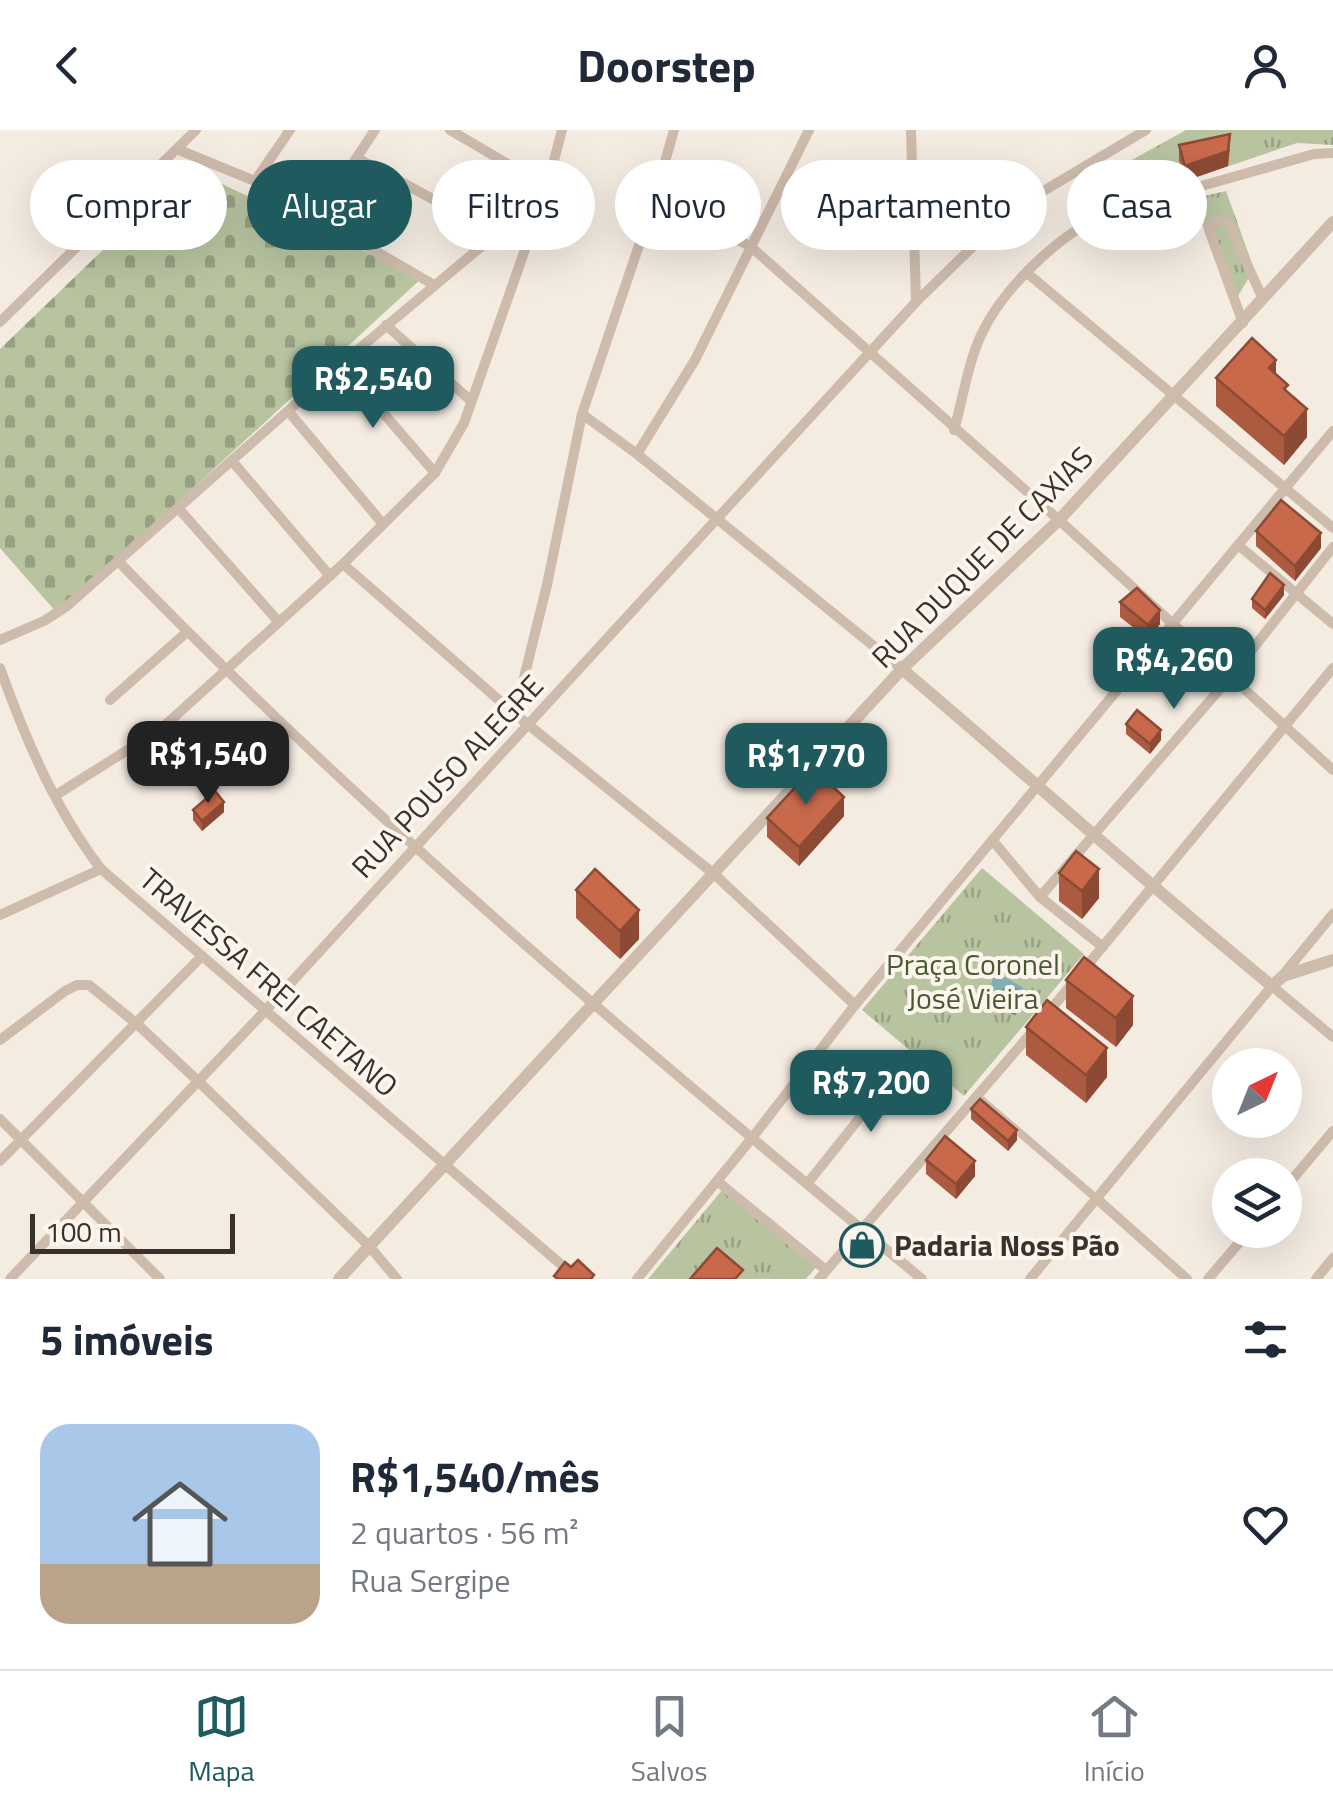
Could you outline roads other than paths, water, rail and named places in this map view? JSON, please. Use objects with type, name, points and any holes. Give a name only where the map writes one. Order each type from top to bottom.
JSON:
[{"type":"street","points":[[0,322],[196,130]]},
{"type":"street","points":[[269,160],[290,130]]},
{"type":"street","points":[[375,130],[357,158],[432,199]]},
{"type":"street","points":[[450,130],[498,160]]},
{"type":"street","points":[[554,160],[562,130]]},
{"type":"street","points":[[666,160],[674,130]]},
{"type":"street","points":[[761,224],[808,130]]},
{"type":"street","points":[[911,130],[916,302]]},
{"type":"street","name":"RUA POUSO ALEGRE","points":[[10,1279],[264,1012],[916,302],[1024,202],[1146,130]]},
{"type":"street","points":[[179,150],[247,178]]},
{"type":"street","points":[[954,430],[981,334],[1027,273],[1076,229],[1095,217],[1314,154],[1333,153]]},
{"type":"street","points":[[1243,323],[1209,230],[1212,224],[1222,220],[1229,225],[1264,299]]},
{"type":"street","name":"RUA DUQUE DE CAXIAS","points":[[340,1279],[902,669],[1059,520],[1333,222]]},
{"type":"street","points":[[373,250],[434,285]]},
{"type":"street","points":[[0,640],[57,613],[477,250]]},
{"type":"street","points":[[56,795],[162,729],[330,576],[434,473],[456,442],[524,250]]},
{"type":"street","points":[[515,714],[547,585],[582,414],[638,250]]},
{"type":"street","points":[[638,454],[690,369],[748,250]]},
{"type":"street","points":[[754,250],[1333,770]]},
{"type":"street","points":[[1027,273],[1333,528]]},
{"type":"street","points":[[386,325],[470,400]]},
{"type":"street","points":[[341,364],[434,473]]},
{"type":"street","points":[[288,411],[383,524]]},
{"type":"street","points":[[582,414],[638,454],[902,669],[1152,887],[1277,981],[1333,1037]]},
{"type":"street","points":[[637,1279],[855,1005],[1333,431]]},
{"type":"street","points":[[232,461],[330,576]]},
{"type":"street","points":[[179,510],[278,621]]},
{"type":"street","points":[[1238,545],[1333,624]]},
{"type":"street","points":[[1040,898],[1232,676],[1333,547]]},
{"type":"street","points":[[118,561],[227,670],[592,1005],[922,1279]]},
{"type":"street","points":[[342,564],[515,714],[714,874],[855,1005]]},
{"type":"street","points":[[110,700],[187,632]]},
{"type":"street","name":"TRAVESSA FREI CAETANO","points":[[0,668],[22,728],[85,847],[101,868],[578,1279]]},
{"type":"street","points":[[718,1181],[823,1275],[978,1096],[1333,668]]},
{"type":"street","points":[[993,841],[1040,898],[1102,948]]},
{"type":"street","points":[[0,915],[101,868]]},
{"type":"street","points":[[1030,1279],[1333,914]]},
{"type":"street","points":[[0,1161],[201,956]]},
{"type":"street","points":[[1277,981],[1333,960]]},
{"type":"street","points":[[0,1040],[78,985],[89,985],[198,1082],[369,1246],[398,1279]]},
{"type":"street","points":[[806,1184],[905,1061]]},
{"type":"street","points":[[978,1096],[1187,1279]]},
{"type":"street","points":[[0,1119],[160,1279]]},
{"type":"street","points":[[1302,1168],[1333,1131]]},
{"type":"street","points":[[1208,1279],[1235,1248]]},
{"type":"street","points":[[1316,1279],[1333,1258]]},
{"type":"water","points":[[995,971],[1027,990],[1015,1016],[987,998]]},
{"type":"place","name":"Padaria Noss Pão","points":[[862,1245]]},
{"type":"park label","name":"Praça Coronel José Vieira","points":[[973,981]]}]
